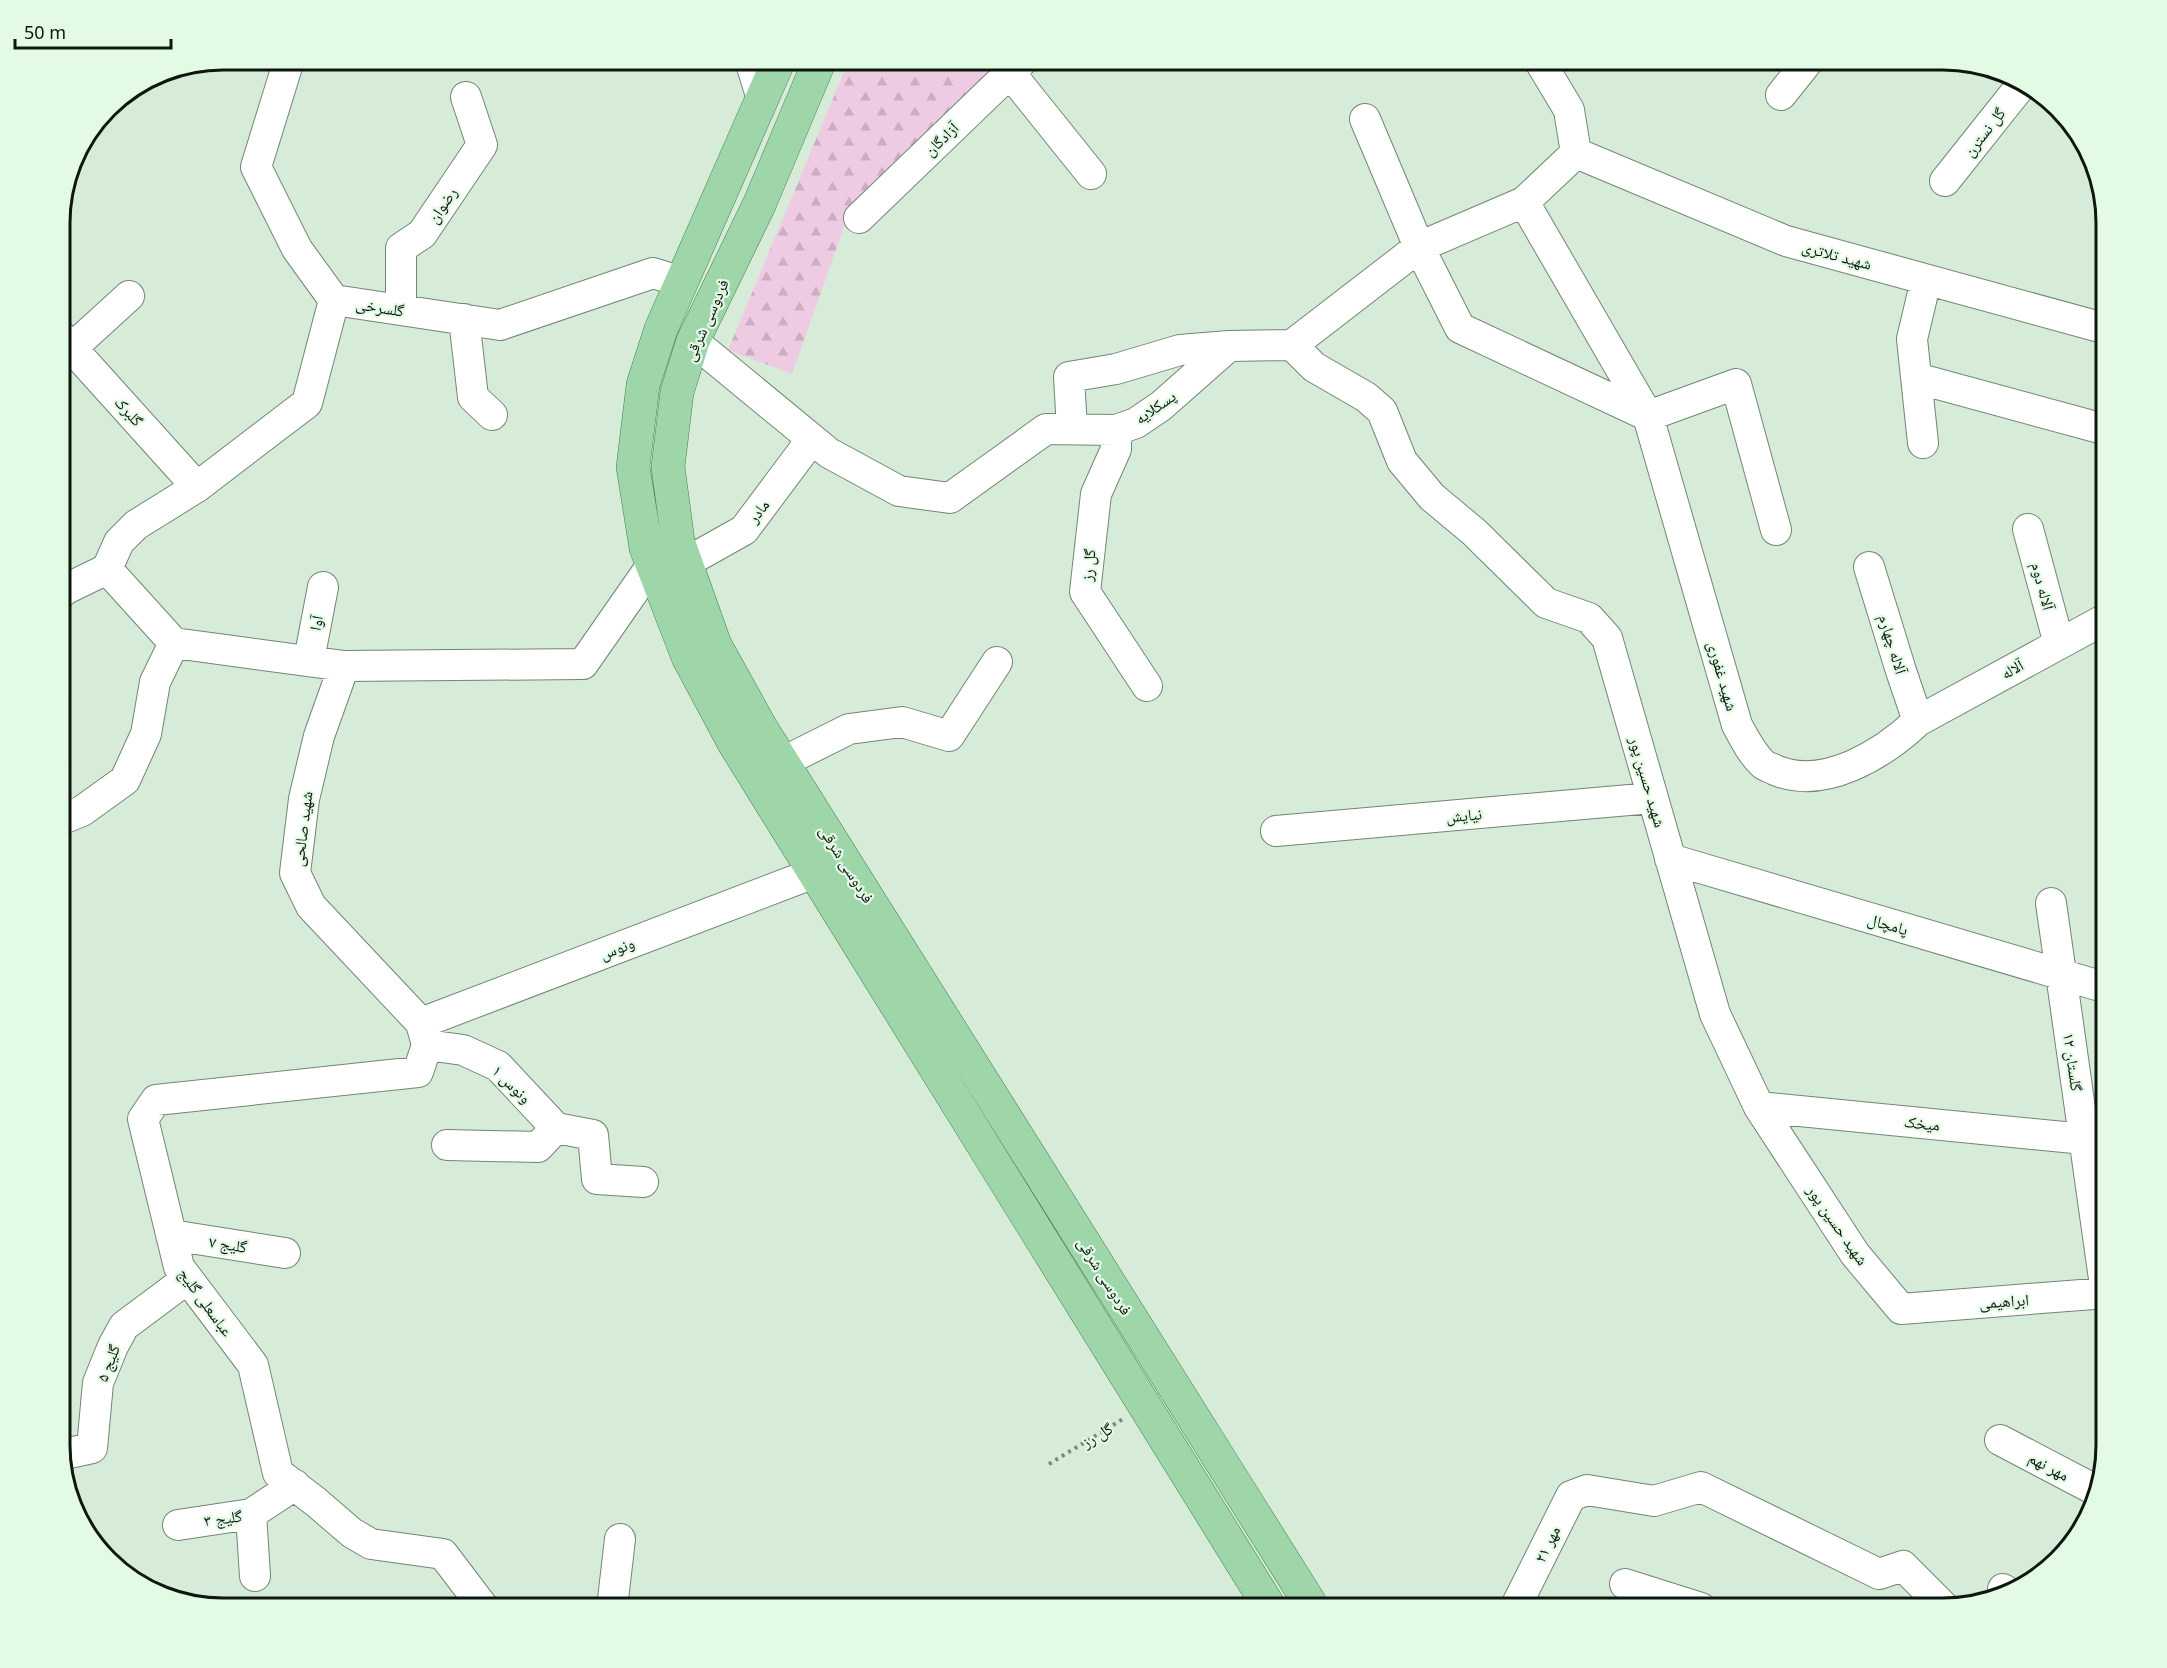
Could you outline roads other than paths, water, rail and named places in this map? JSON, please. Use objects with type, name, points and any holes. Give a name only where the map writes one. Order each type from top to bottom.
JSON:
[{"type":"main road","name":"فردوسی شرقی","points":[[775,70],[661,329],[643,385],[633,467],[646,548],[688,657],[734,743],[1264,1598]]},
{"type":"main road","name":"فردوسی شرقی","points":[[816,70],[759,205],[693,341],[677,392],[668,467],[678,541],[685,563],[715,645],[783,762],[1307,1598]]},
{"type":"street","name":"گلسرخی","points":[[286,70],[256,167],[297,249],[334,300],[500,325],[653,273],[682,282]]},
{"type":"street","points":[[753,70],[762,99]]},
{"type":"street","name":"آزادگان","points":[[859,218],[1013,70]]},
{"type":"street","points":[[1020,70],[1091,174]]},
{"type":"street","points":[[1072,429],[1070,377],[1116,369],[1180,350],[1229,346],[1292,345],[1419,247],[1524,202],[1576,153],[1569,110],[1545,70]]},
{"type":"street","points":[[1781,95],[1801,70]]},
{"type":"street","name":"گل نسترن","points":[[1945,180],[2018,90]]},
{"type":"street","name":"رضوان","points":[[401,310],[401,248],[422,234],[482,146],[466,97]]},
{"type":"street","points":[[1365,119],[1419,247],[1460,328],[1648,416],[1736,384],[1776,530]]},
{"type":"street","name":"شهید تلاتری","points":[[1576,153],[1786,241],[2096,326]]},
{"type":"street","name":"شهید غفوری","points":[[1524,202],[1648,416],[1737,725],[1746,742],[1763,764],[1796,777],[1834,773],[1875,753],[1905,734],[1918,721]]},
{"type":"street","points":[[1923,443],[1912,339],[1926,280]]},
{"type":"street","points":[[71,338],[129,296]]},
{"type":"street","points":[[71,586],[107,569],[119,542],[136,525],[197,487],[307,403],[334,300]]},
{"type":"street","points":[[464,319],[473,397],[492,415]]},
{"type":"street","name":"پسکلایه","points":[[693,341],[829,453],[899,491],[950,498],[1046,429],[1116,430],[1136,423],[1161,406],[1229,346]]},
{"type":"street","name":"شهید حسین پور","points":[[1292,345],[1314,367],[1366,397],[1382,411],[1402,461],[1432,497],[1474,532],[1546,603],[1589,618],[1607,638],[1715,1014],[1759,1107],[1855,1254],[1901,1309]]},
{"type":"street","name":"گلبرک","points":[[71,348],[197,487]]},
{"type":"street","points":[[1916,378],[2096,427]]},
{"type":"street","name":"گل رز","points":[[1116,430],[1116,449],[1096,494],[1085,592],[1147,686]]},
{"type":"street","name":"مادر","points":[[685,563],[744,530],[812,439]]},
{"type":"street","name":"آلاله دوم","points":[[2028,529],[2059,644]]},
{"type":"street","points":[[107,569],[174,643],[344,666],[583,664],[652,565]]},
{"type":"street","name":"آلاله چهارم","points":[[1869,567],[1900,671],[1918,721]]},
{"type":"street","name":"آوا","points":[[309,660],[323,587]]},
{"type":"street","name":"آلاله","points":[[1918,721],[2096,624]]},
{"type":"street","points":[[71,810],[126,780],[146,734],[155,682],[174,643]]},
{"type":"street","points":[[783,762],[849,729],[902,722],[949,736],[997,662]]},
{"type":"street","name":"شهید صالحی","points":[[344,666],[319,736],[304,799],[295,873],[312,906],[422,1046]]},
{"type":"street","name":"نیایش","points":[[1276,831],[1652,798]]},
{"type":"street","name":"پامچال","points":[[1670,859],[2096,985]]},
{"type":"street","name":"ونوس","points":[[422,1046],[814,873]]},
{"type":"street","name":"گلستان ۱۲","points":[[2051,903],[2096,1219]]},
{"type":"street","name":"ونوس ۱","points":[[422,1046],[463,1050],[498,1066],[556,1128]]},
{"type":"street","name":"عباسعلی گلیج","points":[[422,1046],[156,1100],[143,1119],[179,1268],[252,1365],[278,1473],[352,1533],[371,1544],[443,1554],[476,1598]]},
{"type":"street","name":"میخک","points":[[1759,1107],[2084,1139]]},
{"type":"street","points":[[447,1145],[538,1147],[556,1128],[593,1135],[597,1179],[643,1182]]},
{"type":"street","name":"گلیج ۷","points":[[171,1235],[285,1252]]},
{"type":"street","name":"گلیج ۵","points":[[71,1453],[92,1448],[98,1383],[124,1326],[187,1279]]},
{"type":"street","name":"ابراهیمی","points":[[1901,1309],[2096,1294]]},
{"type":"street","name":"مهر نهم","points":[[2000,1440],[2090,1487]]},
{"type":"street","name":"گلیج ۳","points":[[178,1525],[250,1515],[295,1485]]},
{"type":"street","name":"مهر ۲۱","points":[[1520,1598],[1571,1496],[1587,1490],[1654,1501],[1701,1487],[1878,1574],[1903,1566],[1936,1598]]},
{"type":"street","points":[[250,1515],[255,1575]]},
{"type":"street","points":[[613,1598],[620,1539]]},
{"type":"street","points":[[1625,1584],[1669,1598]]}]
